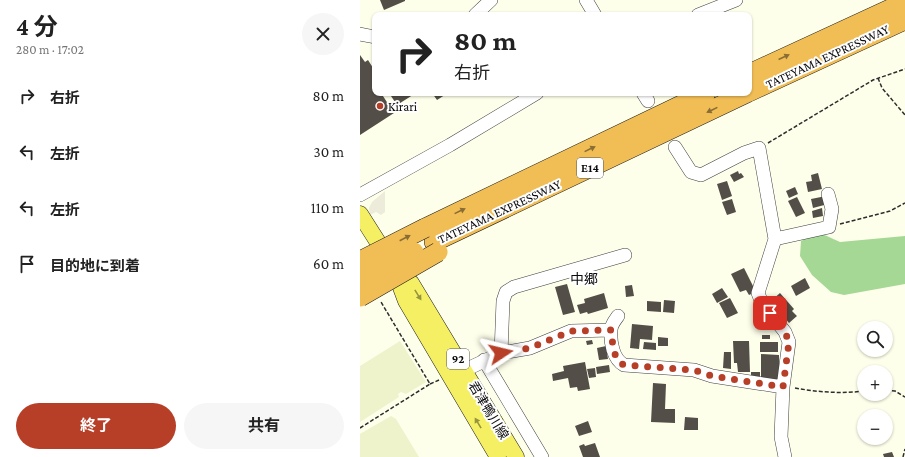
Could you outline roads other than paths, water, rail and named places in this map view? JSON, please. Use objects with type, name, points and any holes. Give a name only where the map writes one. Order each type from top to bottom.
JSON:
[{"type":"highway","name":"TATEYAMA EXPRESSWAY","points":[[752,73],[902,12]]},
{"type":"highway","name":"TATEYAMA EXPRESSWAY","points":[[752,91],[902,12]]},
{"type":"highway","name":"TATEYAMA EXPRESSWAY","points":[[360,280],[700,96]]},
{"type":"highway","name":"TATEYAMA EXPRESSWAY","points":[[360,261],[432,241],[557,184],[742,96]]},
{"type":"highway","points":[[360,297],[432,241]]},
{"type":"main road","name":"君津鴨川線","points":[[360,214],[393,266],[406,301],[498,457]]},
{"type":"main road","name":"君津鴨川線","points":[[393,266],[411,283],[465,370],[516,457]]},
{"type":"street","points":[[478,12],[491,0]]},
{"type":"street","points":[[586,0],[593,12]]},
{"type":"street","points":[[706,12],[736,0]]},
{"type":"street","points":[[360,34],[372,36]]},
{"type":"street","points":[[360,195],[450,145],[532,96]]},
{"type":"street","points":[[675,147],[691,172],[701,175],[744,153],[759,148],[776,239],[758,293],[762,303],[785,332],[789,342],[783,386],[781,437],[785,457]]},
{"type":"street","points":[[776,239],[829,226],[832,209],[828,194]]},
{"type":"street","points":[[501,353],[502,301],[506,292],[514,287],[624,255]]},
{"type":"street","points":[[618,316],[611,330],[614,353],[618,362],[624,365],[694,370],[712,376],[783,386]]},
{"type":"street","points":[[465,370],[501,353],[530,348],[571,331],[611,330]]},
{"type":"street","points":[[484,360],[542,457]]},
{"type":"place","name":"Kirari","points":[[380,106]]},
{"type":"district","name":"中郷","points":[[584,279]]}]
